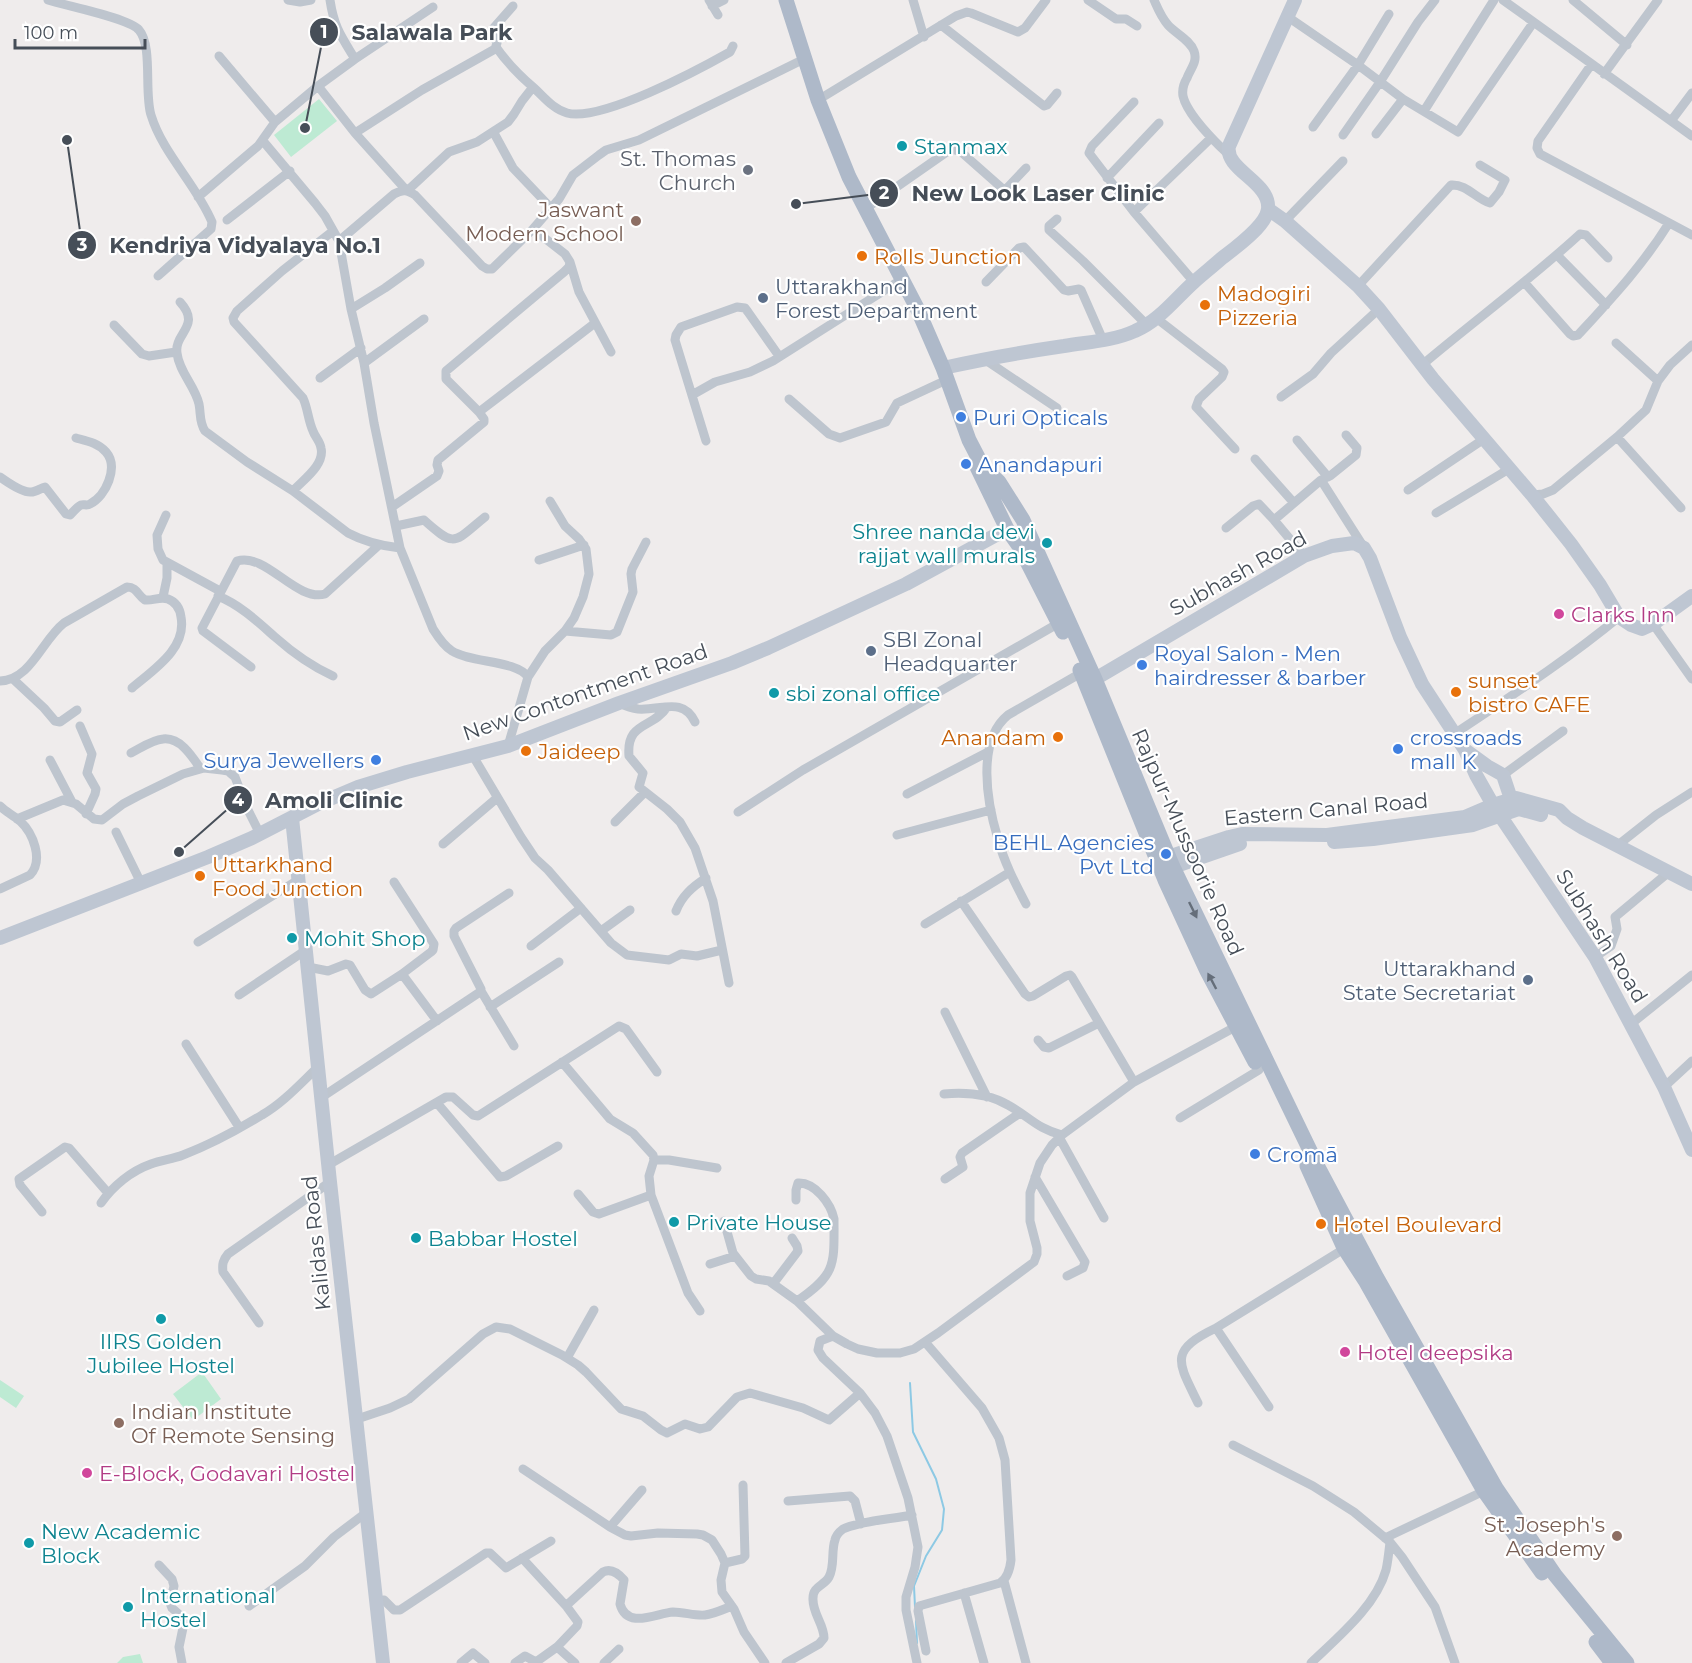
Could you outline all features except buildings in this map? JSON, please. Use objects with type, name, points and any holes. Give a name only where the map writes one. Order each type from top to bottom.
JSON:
[{"type":"main road","name":"Rajpur-Mussoorie Road","points":[[776,0],[825,142],[851,202],[913,316],[983,467],[999,482],[1022,520],[1088,676],[1207,971],[1309,1171],[1350,1245],[1496,1488],[1555,1575],[1626,1663]]},
{"type":"main road","name":"Rajpur-Mussoorie Road","points":[[786,0],[818,100],[849,177],[917,308],[968,448],[1007,528],[1019,546],[1088,676]]},
{"type":"main road","points":[[1007,528],[1018,534],[1023,531],[1022,520]]},
{"type":"main road","name":"Rajpur-Mussoorie Road","points":[[1165,864],[1247,1023],[1366,1282],[1484,1491],[1532,1560],[1612,1663]]},
{"type":"street","points":[[48,0],[126,22],[138,29],[142,35],[145,45],[150,113],[169,152],[198,197],[213,226],[158,276]]},
{"type":"street","points":[[288,0],[300,3],[311,0]]},
{"type":"street","points":[[330,0],[333,21],[355,59]]},
{"type":"street","points":[[718,15],[711,3],[724,0]]},
{"type":"street","points":[[913,0],[924,37]]},
{"type":"street","points":[[818,100],[957,16],[967,12],[1010,30],[1022,31],[1046,0]]},
{"type":"street","points":[[1088,0],[1116,19],[1126,20],[1137,26]]},
{"type":"street","points":[[789,399],[829,434],[840,438],[886,422],[897,403],[941,376],[984,358],[1103,340],[1136,331],[1151,321],[1248,238],[1268,209],[1265,195],[1211,138],[1191,113],[1183,96],[1183,89],[1195,62],[1193,50],[1165,22],[1154,0]]},
{"type":"street","points":[[1228,156],[1229,146],[1295,0]]},
{"type":"street","points":[[1343,135],[1432,4],[1421,0]]},
{"type":"street","points":[[1424,111],[1494,0]]},
{"type":"street","points":[[1503,0],[1692,136]]},
{"type":"street","points":[[1573,0],[1627,45]]},
{"type":"street","points":[[1604,74],[1658,0]]},
{"type":"street","points":[[513,6],[491,30],[497,43],[496,47],[515,72],[549,103],[557,109],[576,114],[590,113],[618,104],[678,80],[730,52],[733,46]]},
{"type":"street","points":[[198,197],[263,141],[275,122],[318,86],[433,7]]},
{"type":"street","points":[[1312,127],[1358,65],[1389,14]]},
{"type":"street","points":[[1288,17],[1403,99],[1458,132],[1533,23]]},
{"type":"street","points":[[941,25],[1042,104],[1047,105],[1057,93]]},
{"type":"street","points":[[355,133],[422,90],[496,47]]},
{"type":"street","points":[[219,56],[275,122]]},
{"type":"street","points":[[318,86],[355,133],[407,190],[415,195],[487,270],[492,268],[533,229],[559,199],[573,175],[606,150],[639,140],[798,62]]},
{"type":"street","points":[[1591,65],[1538,141],[1537,148],[1540,154],[1692,236]]},
{"type":"street","points":[[339,241],[394,194],[407,190],[449,152],[494,133],[512,118],[533,87]]},
{"type":"street","points":[[1671,121],[1692,93]]},
{"type":"street","points":[[1376,134],[1403,99]]},
{"type":"street","points":[[1134,102],[1090,149],[1089,153],[1134,212],[1194,282]]},
{"type":"street","points":[[1107,178],[1160,123]]},
{"type":"street","points":[[494,133],[513,168],[551,208]]},
{"type":"street","points":[[1134,212],[1211,138]]},
{"type":"street","points":[[263,141],[315,203],[339,241],[400,548],[433,629],[446,646],[460,655],[513,667],[528,676]]},
{"type":"street","points":[[865,209],[951,149],[960,151],[1003,189],[1008,187],[1026,168]]},
{"type":"street","points":[[1285,221],[1343,161]]},
{"type":"street","points":[[1358,286],[1451,185],[1458,184],[1490,203],[1505,180],[1480,165]]},
{"type":"street","points":[[227,220],[290,171]]},
{"type":"street","points":[[1268,209],[1285,221],[1358,286],[1378,309],[1571,544],[1619,617],[1642,629],[1653,624],[1692,596]]},
{"type":"street","points":[[1057,219],[1049,226],[1049,230],[1083,261],[1151,321],[1222,369],[1224,372],[1222,377],[1199,399],[1196,407],[1235,448]]},
{"type":"street","points":[[1524,282],[1570,334],[1578,335],[1627,283],[1670,223]]},
{"type":"street","points":[[533,229],[565,254],[570,262],[579,292],[611,352]]},
{"type":"street","points":[[293,491],[320,461],[321,447],[312,430],[303,398],[234,322],[233,318],[237,311],[282,271],[333,231]]},
{"type":"street","points":[[1422,365],[1580,234],[1583,233],[1608,258]]},
{"type":"street","points":[[986,282],[1018,248],[1024,248],[1064,290],[1081,290],[1103,340]]},
{"type":"street","points":[[1557,255],[1606,305]]},
{"type":"street","points":[[392,507],[437,476],[438,460],[482,425],[484,419],[446,379],[446,372],[564,272],[570,262]]},
{"type":"street","points":[[351,309],[420,263]]},
{"type":"street","points":[[692,395],[715,382],[750,372],[779,357],[896,283]]},
{"type":"street","points":[[180,302],[186,309],[189,322],[176,352],[186,379],[197,398],[201,424],[205,431],[247,462],[293,491],[348,533],[379,545],[400,548]]},
{"type":"street","points":[[706,441],[675,340],[681,327],[741,307],[748,312],[779,357]]},
{"type":"street","points":[[1281,397],[1313,374],[1331,353],[1378,309]]},
{"type":"street","points":[[364,363],[424,319]]},
{"type":"street","points":[[479,412],[595,323]]},
{"type":"street","points":[[114,325],[142,354],[149,356],[176,352]]},
{"type":"street","points":[[1616,343],[1658,381]]},
{"type":"street","points":[[1532,495],[1553,490],[1646,410],[1658,381],[1670,365],[1692,345]]},
{"type":"street","points":[[320,378],[361,348]]},
{"type":"street","points":[[984,358],[1057,408]]},
{"type":"street","points":[[1274,520],[1324,478],[1356,456],[1357,448],[1346,435]]},
{"type":"street","points":[[1617,437],[1682,508]]},
{"type":"street","points":[[0,477],[28,492],[45,487],[66,514],[70,515],[79,506],[90,505],[106,488],[110,478],[110,460],[99,446],[76,438]]},
{"type":"street","points":[[1408,490],[1484,439]]},
{"type":"street","points":[[1298,440],[1324,478],[1366,552]]},
{"type":"street","points":[[1255,459],[1294,502]]},
{"type":"street","points":[[1436,513],[1509,469]]},
{"type":"street","points":[[508,746],[528,676],[545,651],[565,631],[574,618],[588,581],[588,558],[584,545],[565,526],[550,501]]},
{"type":"street","points":[[1226,528],[1258,504],[1305,556]]},
{"type":"street","points":[[166,515],[160,527],[157,543],[159,555],[167,563],[219,593],[305,661],[333,676]]},
{"type":"street","points":[[396,526],[424,520],[450,540],[460,537],[485,517]]},
{"type":"street","name":"New Contontment Road","points":[[0,938],[208,857],[358,787],[390,776],[508,746],[768,648],[906,584],[1007,528]]},
{"type":"street","points":[[992,536],[1006,539],[1019,546]]},
{"type":"street","points":[[565,631],[611,635],[617,632],[633,592],[632,569],[646,542]]},
{"type":"street","name":"Subhash Road","points":[[1088,676],[1305,556],[1332,546],[1350,543],[1359,545],[1366,552],[1411,663],[1422,684],[1466,750],[1476,775],[1503,808],[1595,957],[1664,1088],[1692,1150]]},
{"type":"street","points":[[251,667],[202,630],[234,564],[240,560],[252,561],[306,593],[326,594],[379,545]]},
{"type":"street","points":[[539,560],[584,545]]},
{"type":"street","points":[[163,597],[167,563]]},
{"type":"street","points":[[0,681],[12,679],[31,663],[56,629],[128,587],[135,589],[147,601],[163,597],[173,601],[178,606],[182,624],[171,654],[132,688]]},
{"type":"street","points":[[1454,734],[1568,657],[1619,617]]},
{"type":"street","points":[[738,812],[803,770],[1059,623]]},
{"type":"street","points":[[1653,624],[1692,679]]},
{"type":"street","points":[[1026,904],[1010,872],[998,839],[991,810],[988,752],[995,729],[1008,715],[1088,676]]},
{"type":"street","points":[[12,679],[44,708],[55,722],[60,722],[77,710]]},
{"type":"street","points":[[620,703],[638,709],[684,708],[695,722]]},
{"type":"street","points":[[615,822],[642,788],[642,770],[629,756],[631,737],[640,726],[658,718],[668,707]]},
{"type":"street","points":[[80,726],[92,754],[87,773],[96,789],[96,794],[86,814]]},
{"type":"street","points":[[1503,775],[1563,731]]},
{"type":"street","points":[[131,753],[160,739],[168,739],[184,748],[200,768]]},
{"type":"street","name":"Subhash Road","points":[[1466,750],[1503,775],[1503,808]]},
{"type":"street","points":[[907,794],[988,752]]},
{"type":"street","points":[[473,756],[520,837],[535,858],[611,943],[627,955],[669,960],[681,954],[697,956],[722,950]]},
{"type":"street","points":[[50,760],[72,802]]},
{"type":"street","points":[[16,819],[59,801],[72,802],[94,819],[102,820],[138,796],[200,768],[228,771],[236,777],[246,806],[260,834]]},
{"type":"street","points":[[642,788],[684,827],[695,848],[713,901],[729,983]]},
{"type":"street","points":[[1618,845],[1656,815],[1692,792]]},
{"type":"street","points":[[443,844],[497,798]]},
{"type":"street","points":[[1503,808],[1516,798],[1559,810],[1583,828],[1692,884]]},
{"type":"street","points":[[0,806],[24,826],[33,841],[35,865],[30,875],[0,889]]},
{"type":"street","name":"Eastern Canal Road","points":[[1165,864],[1229,837],[1242,834],[1328,835],[1465,817],[1503,808]]},
{"type":"street","points":[[897,835],[991,810]]},
{"type":"street","name":"Kalidas Road","points":[[292,818],[383,1663]]},
{"type":"street","points":[[116,832],[141,883]]},
{"type":"street","points":[[925,924],[1010,872]]},
{"type":"street","points":[[1595,957],[1611,946],[1617,929],[1615,917],[1669,872]]},
{"type":"street","points":[[676,911],[684,896],[706,878]]},
{"type":"street","points":[[198,942],[298,880]]},
{"type":"street","points":[[308,968],[328,971],[348,964],[365,990],[371,993],[402,974],[431,952],[434,947],[394,882]]},
{"type":"street","points":[[509,892],[456,928],[454,936],[481,991],[514,1046]]},
{"type":"street","points":[[961,901],[1024,994],[1033,996],[1070,975],[1134,1082]]},
{"type":"street","points":[[531,946],[581,908]]},
{"type":"street","points":[[601,931],[630,910]]},
{"type":"street","points":[[239,995],[306,950]]},
{"type":"street","points":[[490,1007],[559,962]]},
{"type":"street","points":[[402,974],[437,1021]]},
{"type":"street","points":[[1631,1024],[1692,975]]},
{"type":"street","points":[[322,1097],[481,991]]},
{"type":"street","points":[[945,1012],[987,1097]]},
{"type":"street","points":[[1038,1040],[1044,1047],[1049,1048],[1099,1023]]},
{"type":"street","points":[[328,1165],[446,1097],[453,1097],[477,1116],[621,1026],[626,1029],[657,1072]]},
{"type":"street","points":[[724,1221],[735,1256],[751,1276],[768,1280],[797,1301],[833,1336],[858,1349],[889,1354],[914,1349],[1034,1262],[1037,1248],[1030,1221],[1030,1193],[1045,1153],[1060,1136],[1134,1082],[1237,1026]]},
{"type":"street","points":[[186,1044],[239,1127]]},
{"type":"street","points":[[1664,1088],[1692,1061]]},
{"type":"street","points":[[562,1062],[608,1116],[633,1133],[653,1155],[654,1160],[649,1176],[651,1195],[688,1293],[700,1311]]},
{"type":"street","points":[[101,1203],[108,1193],[125,1179],[150,1164],[183,1155],[272,1108],[318,1067]]},
{"type":"street","points":[[1180,1118],[1259,1070]]},
{"type":"street","points":[[944,1094],[963,1093],[1002,1102],[1040,1128],[1060,1136],[1104,1218]]},
{"type":"street","points":[[436,1103],[500,1177],[506,1176],[558,1146]]},
{"type":"street","points":[[945,1179],[963,1167],[960,1157],[962,1153],[1020,1113]]},
{"type":"street","points":[[42,1212],[20,1185],[19,1179],[64,1147],[69,1149],[108,1193]]},
{"type":"street","points":[[654,1160],[669,1160],[717,1168]]},
{"type":"street","points":[[1035,1177],[1085,1263],[1083,1268],[1067,1276]]},
{"type":"street","points":[[258,1323],[223,1272],[224,1259],[330,1182]]},
{"type":"street","points":[[796,1200],[798,1183],[805,1184],[826,1201],[834,1219],[834,1257],[828,1274],[809,1293],[797,1301]]},
{"type":"street","points":[[578,1194],[596,1214],[651,1195]]},
{"type":"street","points":[[773,1284],[796,1254],[798,1248],[792,1238]]},
{"type":"street","points":[[1198,1403],[1182,1370],[1181,1360],[1186,1346],[1197,1337],[1216,1328],[1350,1245]]},
{"type":"street","points":[[710,1264],[735,1256]]},
{"type":"street","points":[[567,1358],[594,1310]]},
{"type":"street","points":[[357,1419],[409,1399],[483,1334],[496,1327],[510,1329],[567,1358],[586,1372],[621,1409],[643,1416],[667,1433],[685,1424],[700,1429],[708,1427],[737,1397],[745,1394],[772,1398],[829,1419],[860,1393]]},
{"type":"street","points":[[1216,1328],[1269,1407]]},
{"type":"street","points":[[833,1336],[820,1341],[818,1350],[823,1358],[860,1393],[875,1413],[887,1436],[912,1515],[918,1546],[906,1598],[906,1610],[917,1663]]},
{"type":"street","points":[[925,1342],[982,1408],[1003,1448],[1011,1560],[1004,1581],[1026,1663]]},
{"type":"street","points":[[1233,1445],[1313,1486],[1354,1512],[1387,1540],[1402,1557],[1435,1607],[1455,1663]]},
{"type":"street","points":[[523,1469],[625,1535],[658,1533],[703,1535],[712,1540],[725,1563],[721,1586],[724,1596],[732,1606],[744,1632],[763,1662]]},
{"type":"street","points":[[725,1563],[742,1560],[745,1556],[742,1485]]},
{"type":"street","points":[[610,1527],[642,1490]]},
{"type":"street","points":[[1387,1540],[1484,1491]]},
{"type":"street","points":[[788,1501],[850,1496],[855,1501],[861,1524]]},
{"type":"street","points":[[249,1606],[305,1566],[334,1537],[367,1512]]},
{"type":"street","points":[[786,1663],[823,1641],[824,1634],[814,1608],[813,1594],[816,1588],[829,1577],[834,1543],[839,1532],[861,1524],[912,1515]]},
{"type":"street","points":[[1311,1663],[1353,1621],[1379,1588],[1386,1569],[1387,1540]]},
{"type":"street","points":[[376,1601],[384,1600],[394,1610],[400,1610],[486,1553],[490,1553],[506,1568],[550,1541]]},
{"type":"street","points":[[515,1663],[525,1656],[537,1662],[557,1647],[577,1626],[578,1622],[522,1558]]},
{"type":"street","points":[[159,1564],[172,1579],[174,1587],[171,1608],[182,1617],[184,1623],[179,1647],[182,1663]]},
{"type":"street","points":[[568,1608],[568,1604],[608,1570],[613,1571],[624,1580],[621,1608],[633,1617],[647,1618],[671,1612],[707,1615],[732,1606]]},
{"type":"street","points":[[926,1651],[918,1611],[921,1604],[1004,1581]]},
{"type":"street","points":[[964,1593],[984,1663]]},
{"type":"street","points":[[557,1647],[575,1663]]},
{"type":"street","points":[[604,1663],[619,1649]]},
{"type":"street","points":[[461,1663],[473,1653],[485,1663]]},
{"type":"green space","points":[[319,99],[337,121],[291,157],[274,135]]},
{"type":"green space","points":[[202,1372],[221,1399],[193,1420],[173,1394]]},
{"type":"green space","points":[[0,1380],[24,1396],[16,1408],[0,1397]]},
{"type":"green space","points":[[140,1654],[143,1663],[117,1663],[123,1657]]},
{"type":"waterway","points":[[910,1383],[913,1432],[936,1479],[944,1509],[942,1530],[926,1556],[914,1586],[915,1607]]},
{"type":"waterway","points":[[916,1621],[917,1643]]},
{"type":"place","name":"Salawala Park","points":[[305,128]]},
{"type":"place","name":"Kendriya Vidyalaya No.1","points":[[67,140]]},
{"type":"place","name":"Stanmax","points":[[902,146]]},
{"type":"place","name":"St. Thomas Church","points":[[748,170]]},
{"type":"place","name":"New Look Laser Clinic","points":[[796,204]]},
{"type":"place","name":"Jaswant Modern School","points":[[636,221]]},
{"type":"place","name":"Rolls Junction","points":[[862,256]]},
{"type":"place","name":"Uttarakhand Forest Department","points":[[763,298]]},
{"type":"place","name":"Madogiri Pizzeria","points":[[1205,305]]},
{"type":"place","name":"Puri Opticals","points":[[961,417]]},
{"type":"place","name":"Anandapuri","points":[[966,464]]},
{"type":"place","name":"Shree nanda devi rajjat wall murals","points":[[1047,543]]},
{"type":"place","name":"Clarks Inn","points":[[1559,614]]},
{"type":"place","name":"SBI Zonal Headquarter","points":[[871,651]]},
{"type":"place","name":"Royal Salon - Men hairdresser & barber","points":[[1142,665]]},
{"type":"place","name":"sunset bistro CAFE","points":[[1456,692]]},
{"type":"place","name":"sbi zonal office","points":[[774,693]]},
{"type":"place","name":"Anandam","points":[[1058,737]]},
{"type":"place","name":"crossroads mall K","points":[[1398,749]]},
{"type":"place","name":"Jaideep","points":[[526,751]]},
{"type":"place","name":"Surya Jewellers","points":[[376,760]]},
{"type":"place","name":"Amoli Clinic","points":[[179,852]]},
{"type":"place","name":"BEHL Agencies Pvt Ltd","points":[[1166,854]]},
{"type":"place","name":"Uttarkhand Food Junction","points":[[200,876]]},
{"type":"place","name":"Mohit Shop","points":[[292,938]]},
{"type":"place","name":"Uttarakhand State Secretariat","points":[[1528,980]]},
{"type":"place","name":"Cromā","points":[[1255,1154]]},
{"type":"place","name":"Private House","points":[[674,1222]]},
{"type":"place","name":"Hotel Boulevard","points":[[1321,1224]]},
{"type":"place","name":"Babbar Hostel","points":[[416,1238]]},
{"type":"place","name":"IIRS Golden Jubilee Hostel","points":[[161,1319]]},
{"type":"place","name":"Hotel deepsika","points":[[1345,1352]]},
{"type":"place","name":"Indian Institute Of Remote Sensing","points":[[119,1423]]},
{"type":"place","name":"E-Block, Godavari Hostel","points":[[87,1473]]},
{"type":"place","name":"St. Joseph's Academy","points":[[1617,1536]]},
{"type":"place","name":"New Academic Block","points":[[29,1543]]},
{"type":"place","name":"International Hostel","points":[[128,1607]]}]
